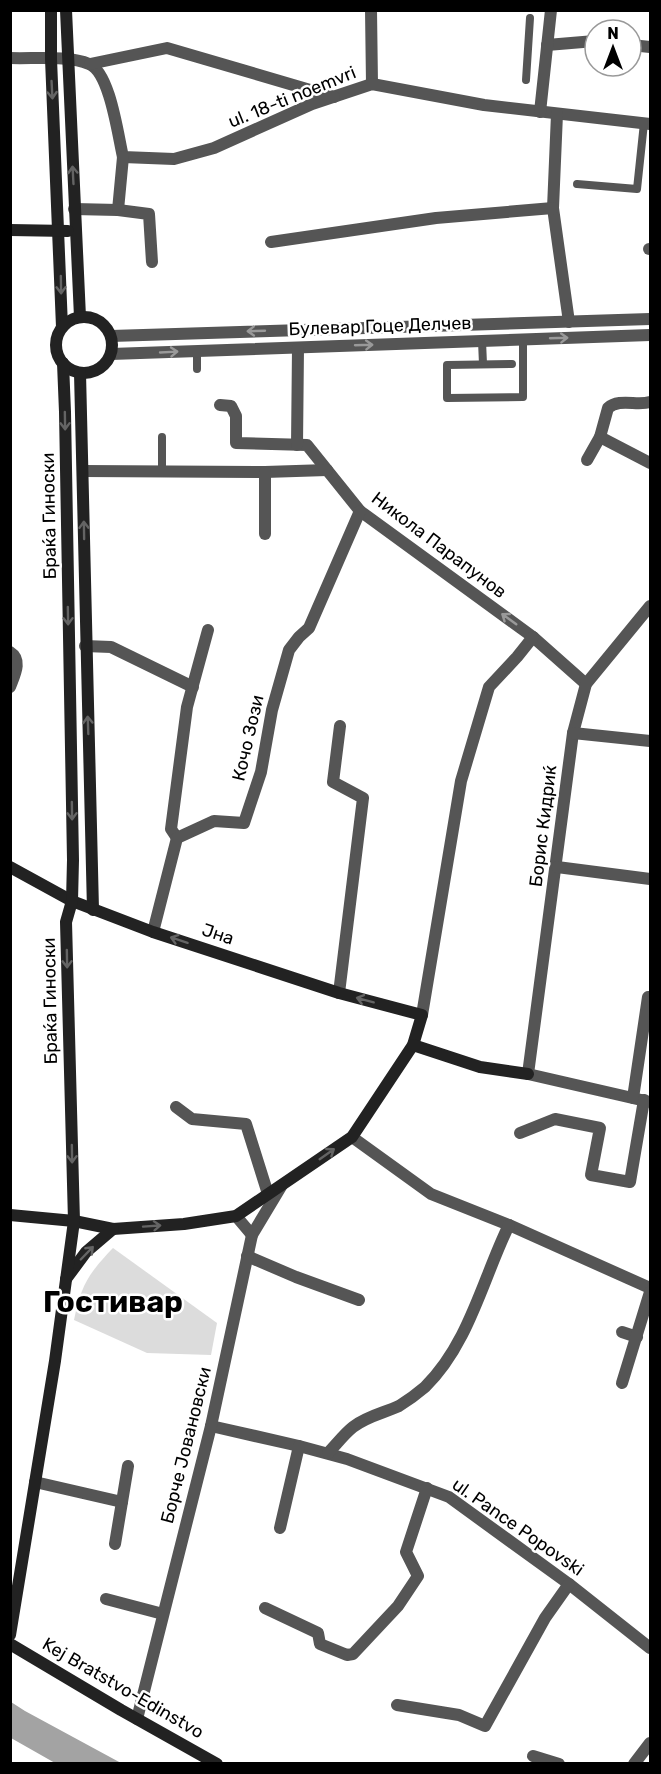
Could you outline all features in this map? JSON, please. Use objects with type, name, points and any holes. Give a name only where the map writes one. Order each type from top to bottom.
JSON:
[{"type":"street","name":"Браќа Гиноски","points":[[10,1635],[55,1361],[74,1221],[66,922],[72,901],[65,412],[63,363],[56,345],[62,327],[51,10]]},
{"type":"street","points":[[66,10],[80,317]]},
{"type":"street","points":[[371,10],[372,84]]},
{"type":"street","points":[[540,112],[551,10]]},
{"type":"street","points":[[547,45],[583,42]]},
{"type":"street","points":[[10,58],[68,60],[90,64],[167,48],[334,97]]},
{"type":"street","points":[[90,64],[101,75],[108,94],[123,157],[118,210]]},
{"type":"street","name":"ul. 18-ti noemvri","points":[[123,157],[174,159],[214,148],[312,104],[372,84],[484,105],[647,123]]},
{"type":"street","points":[[557,114],[553,208],[569,321]]},
{"type":"street","points":[[271,242],[436,218],[553,208]]},
{"type":"street","points":[[74,209],[118,210],[149,214],[152,262]]},
{"type":"street","points":[[10,230],[75,232]]},
{"type":"street","points":[[62,327],[67,322],[80,317],[90,317],[106,327],[111,336],[112,345],[111,354],[106,363],[90,373],[80,373],[63,363]]},
{"type":"street","name":"Булевар Гоце Делчев","points":[[111,336],[651,319]]},
{"type":"street","name":"Булевар Гоце Делчев","points":[[111,354],[651,335]]},
{"type":"street","points":[[220,405],[231,406],[236,416],[236,443],[297,445],[298,348]]},
{"type":"street","name":"Браќа Гиноски","points":[[80,373],[93,910]]},
{"type":"street","points":[[587,460],[600,437],[608,408],[612,404],[618,402],[636,405],[651,402]]},
{"type":"street","points":[[600,437],[651,464]]},
{"type":"street","name":"Никола Парапунов","points":[[297,445],[308,446],[360,511],[532,637],[585,684]]},
{"type":"street","points":[[83,471],[327,470]]},
{"type":"street","points":[[265,472],[265,534]]},
{"type":"street","name":"Кочо Зози","points":[[177,838],[214,821],[244,823],[261,772],[272,710],[289,651],[298,637],[309,628],[360,511]]},
{"type":"street","name":"Борис Кидриќ","points":[[528,1074],[573,733],[585,684],[651,606]]},
{"type":"street","points":[[153,932],[177,838],[171,830],[187,707],[208,630]]},
{"type":"street","points":[[10,1215],[74,1221],[113,1229],[184,1224],[236,1216],[352,1137],[413,1045],[422,1015],[461,781],[489,687],[532,637]]},
{"type":"street","points":[[85,646],[111,647],[193,687]]},
{"type":"street","points":[[10,652],[17,660],[10,687]]},
{"type":"street","points":[[339,993],[363,798],[333,782],[340,726]]},
{"type":"street","points":[[573,733],[651,741]]},
{"type":"street","name":"Јна","points":[[10,867],[72,901],[153,932],[339,993],[422,1015]]},
{"type":"street","points":[[557,867],[651,879]]},
{"type":"street","points":[[520,1133],[555,1119],[600,1128],[591,1175],[630,1182],[643,1100],[648,997]]},
{"type":"street","points":[[413,1045],[480,1067],[528,1074],[643,1100]]},
{"type":"street","points":[[176,1107],[192,1119],[246,1124],[268,1194]]},
{"type":"street","points":[[352,1137],[431,1194],[509,1225],[651,1290],[622,1383]]},
{"type":"street","name":"Борче Јовановски","points":[[137,1719],[211,1426],[252,1235],[282,1185]]},
{"type":"street","points":[[236,1216],[252,1235]]},
{"type":"street","points":[[328,1453],[354,1426],[399,1406],[424,1387],[443,1366],[476,1307],[496,1250],[509,1225]]},
{"type":"street","points":[[65,1280],[86,1252],[113,1229]]},
{"type":"street","points":[[247,1256],[359,1300]]},
{"type":"street","points":[[622,1332],[637,1337]]},
{"type":"street","name":"ul. Pance Popovski","points":[[211,1426],[328,1453],[449,1497],[569,1584],[651,1648]]},
{"type":"street","points":[[280,1528],[299,1446]]},
{"type":"street","points":[[115,1544],[128,1466]]},
{"type":"street","points":[[35,1482],[122,1502]]},
{"type":"street","points":[[265,1608],[318,1633],[320,1644],[347,1655],[353,1654],[398,1606],[418,1576],[406,1552],[426,1488]]},
{"type":"street","points":[[397,1705],[459,1716],[485,1726],[544,1617],[569,1584]]},
{"type":"street","points":[[106,1599],[163,1614]]},
{"type":"street","name":"Kej Bratstvo-Edinstvo","points":[[10,1644],[217,1764]]},
{"type":"street","points":[[634,1764],[651,1743]]},
{"type":"street","points":[[533,1756],[559,1764]]},
{"type":"lane","points":[[526,80],[530,18]]},
{"type":"lane","points":[[529,44],[547,45]]},
{"type":"lane","points":[[577,184],[637,189],[647,123]]},
{"type":"lane","points":[[512,364],[447,365],[447,398],[523,397],[523,339]]},
{"type":"lane","points":[[482,341],[483,364]]},
{"type":"lane","points":[[197,350],[197,369]]},
{"type":"lane","points":[[162,437],[162,471]]},
{"type":"shaded area","points":[[113,1248],[217,1323],[211,1355],[147,1353],[74,1320],[87,1280]]},
{"type":"shaded area","points":[[11,1702],[121,1763],[55,1763],[11,1738]]},
{"type":"district","name":"Гостивар","points":[[113,1302]]}]
